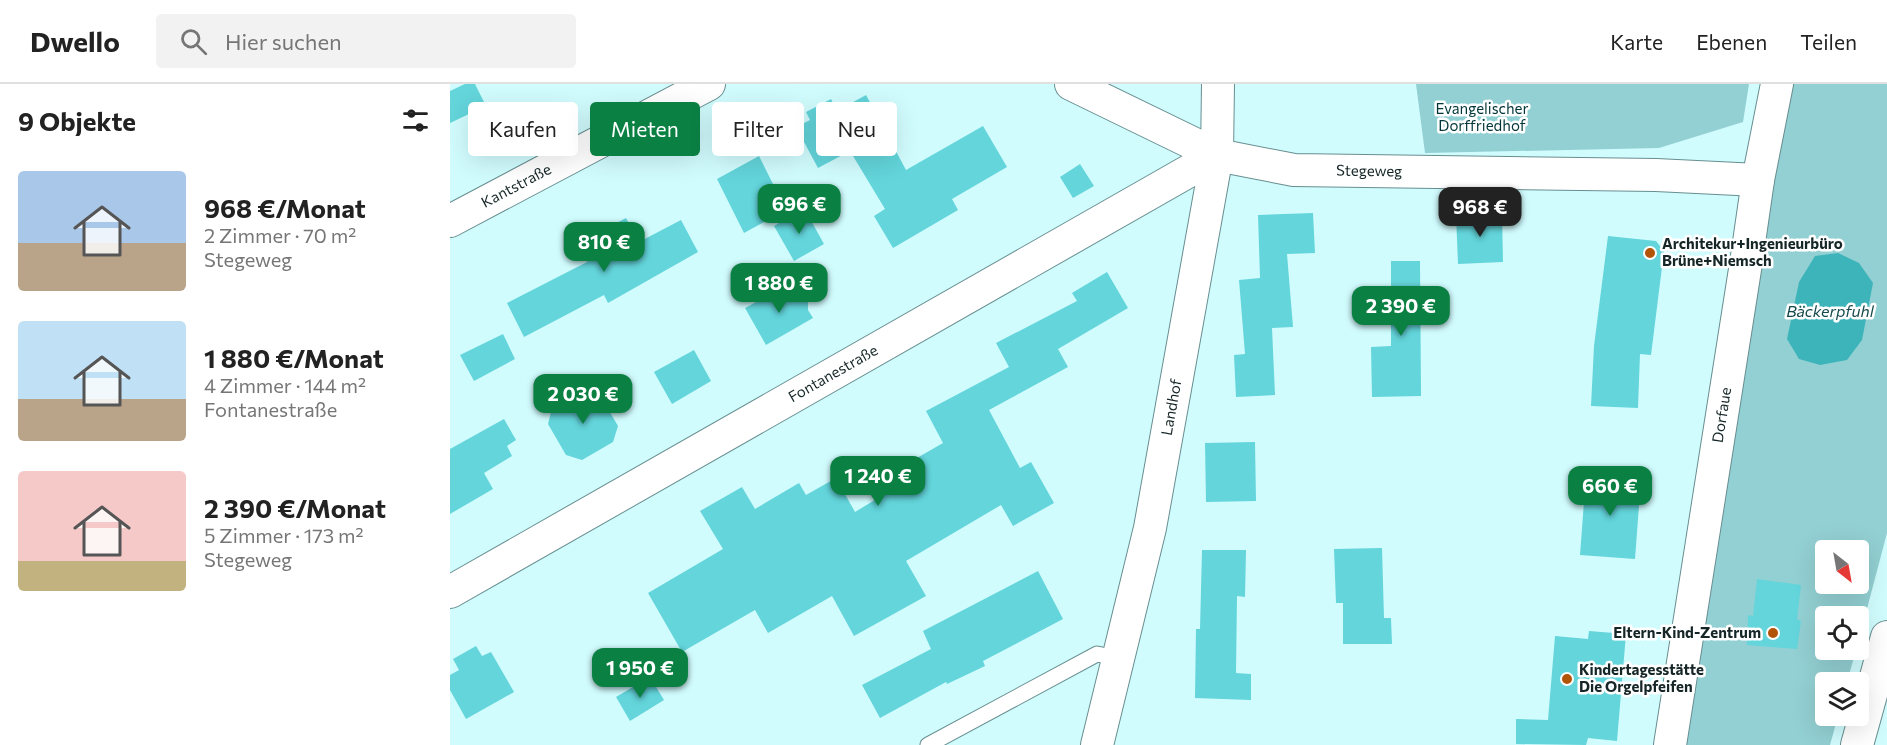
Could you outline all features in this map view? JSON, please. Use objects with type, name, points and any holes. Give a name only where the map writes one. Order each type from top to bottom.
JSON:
[{"type":"street","name":"Kantstraße","points":[[450,220],[709,84]]},
{"type":"street","name":"Stegeweg","points":[[1071,84],[1216,155],[1293,170],[1656,175],[1758,180]]},
{"type":"street","name":"Landhof","points":[[1097,745],[1150,528],[1216,155],[1218,84]]},
{"type":"street","name":"Dorfaue","points":[[1670,745],[1758,180],[1777,84]]},
{"type":"street","name":"Fontanestraße","points":[[450,591],[1216,155]]},
{"type":"street","points":[[1857,745],[1887,637]]},
{"type":"lane","points":[[928,745],[1097,654],[1118,658]]},
{"type":"green space","name":"Evangelischer Dorffriedhof","points":[[1416,84],[1749,84],[1743,122],[1659,148],[1425,153]]},
{"type":"green space","points":[[1790,84],[1887,84],[1887,533],[1868,606],[1815,606],[1815,660],[1853,660],[1850,672],[1815,672],[1815,726],[1835,726],[1830,745],[1683,745]]},
{"type":"water","name":"Bäckerpfuhl","points":[[1838,253],[1859,263],[1873,283],[1862,340],[1847,360],[1820,365],[1799,359],[1787,339],[1799,282],[1815,256]]},
{"type":"building","points":[[465,84],[475,84],[484,102],[468,102],[468,114],[450,123],[450,91]]},
{"type":"building","points":[[866,95],[870,102],[853,102]]},
{"type":"building","points":[[816,107],[816,156],[841,156],[818,168],[804,142],[804,123],[810,120],[806,112]]},
{"type":"building","points":[[983,126],[1007,167],[952,199],[958,210],[893,248],[874,216],[885,209],[853,156],[897,156],[897,153],[906,170]]},
{"type":"building","points":[[759,156],[786,210],[744,233],[717,179]]},
{"type":"building","points":[[1080,164],[1094,186],[1073,198],[1060,177]]},
{"type":"building","points":[[804,208],[824,244],[794,261],[774,226]]},
{"type":"building","points":[[1313,213],[1315,253],[1287,254],[1293,327],[1272,328],[1275,395],[1236,397],[1234,355],[1245,354],[1239,280],[1260,278],[1258,215]]},
{"type":"building","points":[[1502,213],[1503,262],[1458,264],[1456,215]]},
{"type":"building","points":[[626,218],[639,242],[681,220],[698,252],[608,303],[604,295],[524,337],[507,303],[587,262],[577,244]]},
{"type":"building","points":[[1608,236],[1656,241],[1664,251],[1651,355],[1640,354],[1638,408],[1591,406],[1594,346]]},
{"type":"building","points":[[1391,261],[1420,261],[1421,396],[1372,397],[1371,347],[1391,346]]},
{"type":"building","points":[[1107,272],[1128,308],[1058,349],[1068,367],[989,410],[1020,468],[1031,462],[1054,503],[1013,526],[1001,505],[906,561],[926,596],[854,636],[832,596],[768,633],[755,610],[682,652],[648,593],[723,549],[700,511],[742,487],[755,509],[799,483],[806,495],[836,478],[855,512],[903,483],[896,470],[943,443],[926,411],[1009,367],[996,343],[1077,301],[1072,293]]},
{"type":"building","points":[[786,286],[808,297],[808,310],[813,318],[766,345],[745,308]]},
{"type":"building","points":[[503,334],[515,359],[474,381],[460,355]]},
{"type":"building","points":[[694,350],[711,381],[672,404],[654,372]]},
{"type":"building","points":[[584,390],[600,395],[618,426],[613,442],[582,460],[566,455],[548,424],[552,408]]},
{"type":"building","points":[[504,419],[516,440],[507,446],[512,456],[484,473],[493,489],[450,514],[450,449]]},
{"type":"building","points":[[1255,442],[1256,501],[1206,502],[1205,443]]},
{"type":"building","points":[[1586,475],[1641,479],[1635,559],[1580,555]]},
{"type":"building","points":[[1382,548],[1384,618],[1391,618],[1392,644],[1343,644],[1343,603],[1336,603],[1334,549]]},
{"type":"building","points":[[1202,550],[1246,550],[1245,597],[1237,596],[1236,673],[1251,674],[1251,700],[1195,698],[1196,629],[1200,629]]},
{"type":"building","points":[[1038,571],[1063,619],[983,661],[985,666],[947,684],[946,682],[880,718],[862,685],[931,649],[923,631]]},
{"type":"building","name":"Eltern-Kind-Zentrum","points":[[1757,579],[1801,585],[1797,619],[1801,621],[1797,649],[1747,645],[1748,615],[1753,616]]},
{"type":"building","points":[[1589,631],[1626,634],[1617,741],[1588,738],[1586,745],[1516,744],[1516,719],[1548,720],[1555,636],[1588,639]]},
{"type":"building","points":[[476,646],[482,656],[491,652],[514,692],[466,719],[450,690],[450,675],[459,670],[453,659]]},
{"type":"building","points":[[650,677],[664,700],[630,721],[616,697]]},
{"type":"place","name":"Architekur+Ingenieurbüro Brüne+Niemsch","points":[[1650,253]]},
{"type":"place","name":"Eltern-Kind-Zentrum","points":[[1773,633]]},
{"type":"place","name":"Kindertagesstätte Die Orgelpfeifen","points":[[1567,679]]}]
